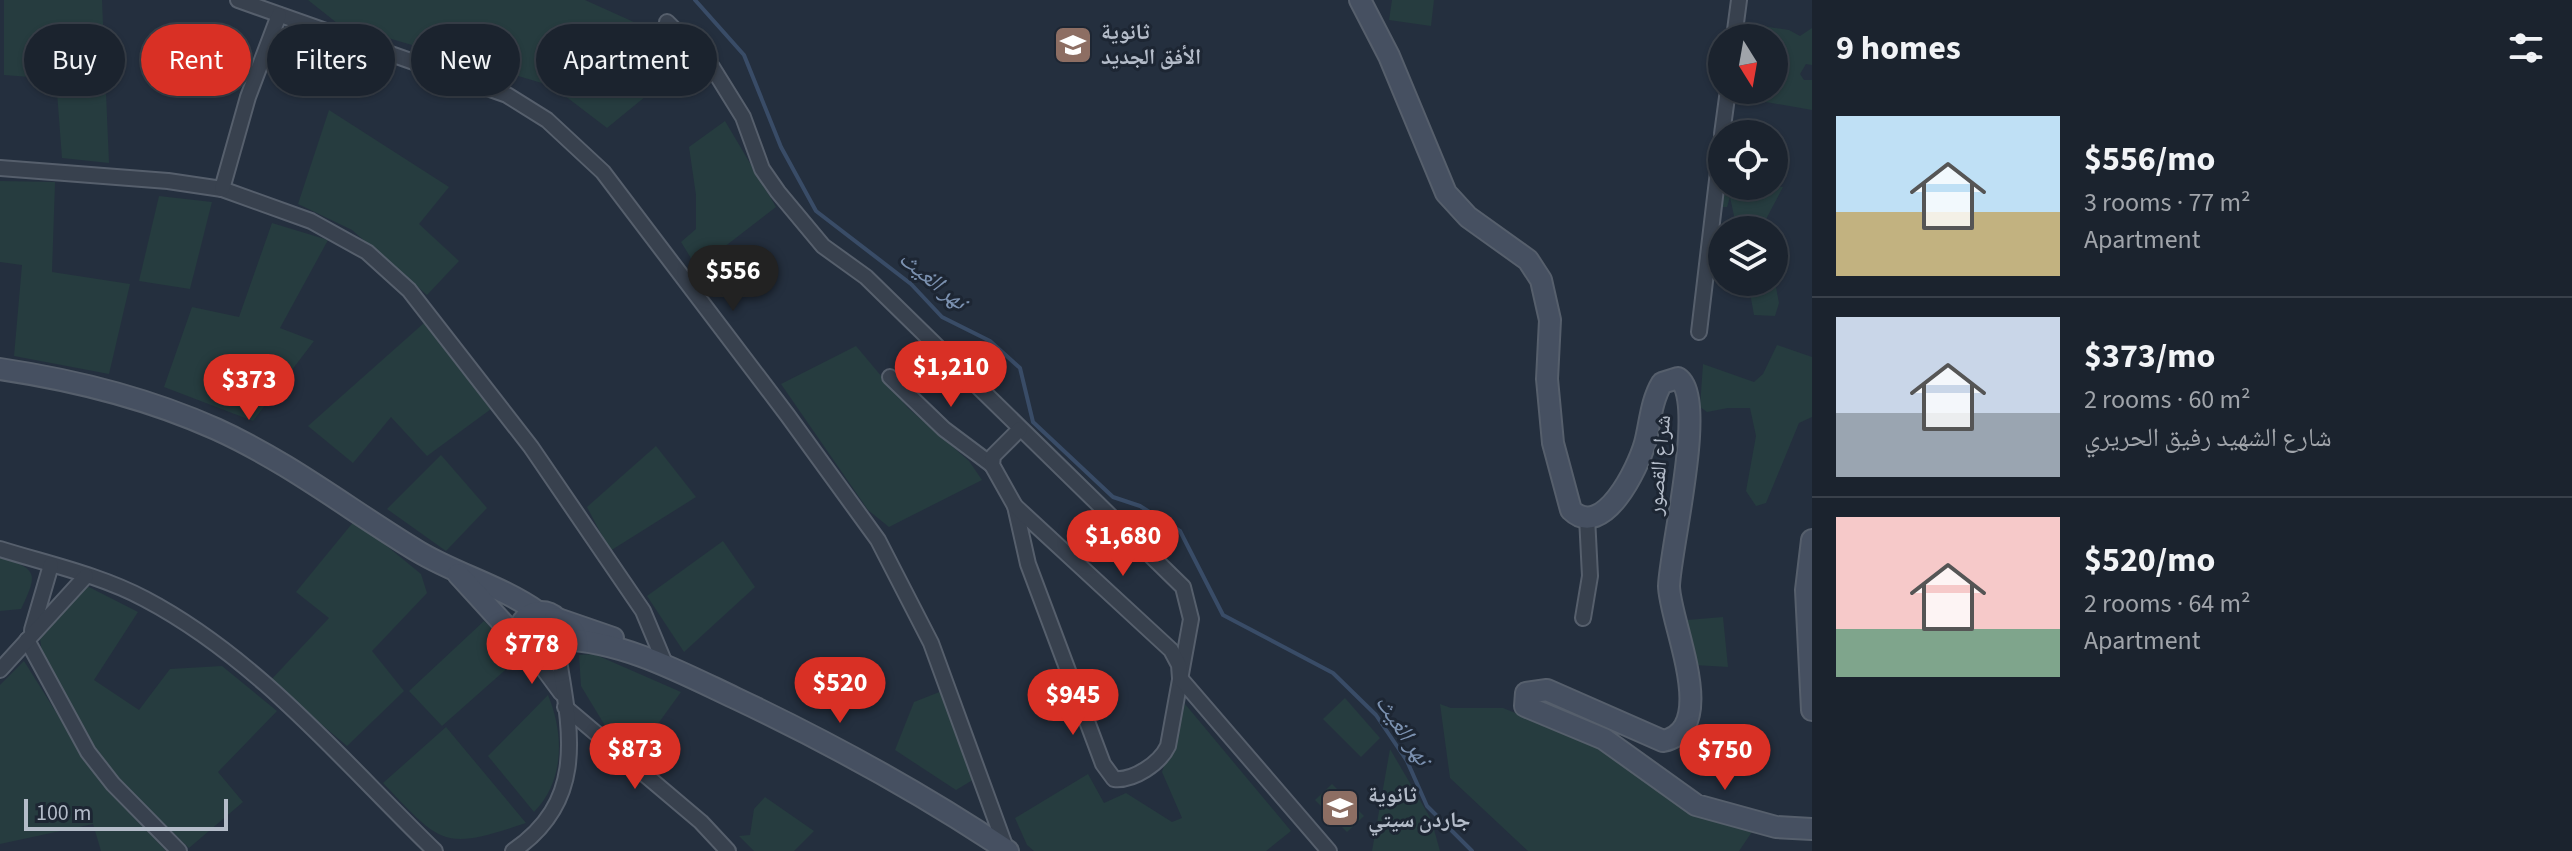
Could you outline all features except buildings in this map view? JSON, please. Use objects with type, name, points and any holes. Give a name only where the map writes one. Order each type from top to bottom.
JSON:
[{"type":"street","points":[[238,0],[507,95],[547,120],[603,172],[878,540],[931,643],[1008,851]]},
{"type":"street","points":[[1360,0],[1389,56],[1446,193],[1468,217],[1528,260],[1541,280],[1550,320],[1547,379],[1557,466],[1571,510],[1580,518],[1587,517],[1590,576],[1583,618]]},
{"type":"street","points":[[1736,24],[1739,0]]},
{"type":"street","points":[[222,189],[248,97],[279,15]]},
{"type":"street","points":[[667,22],[712,67],[743,117],[762,169],[823,246],[866,277],[1183,587],[1191,619],[1170,740],[1163,754],[1127,778],[1111,777],[1028,564],[1015,506],[992,465],[944,429],[890,377]]},
{"type":"street","points":[[0,168],[168,181],[222,189],[311,221],[367,252],[409,290],[531,447],[643,611],[666,666]]},
{"type":"street","points":[[1699,332],[1714,200]]},
{"type":"street","points":[[0,369],[102,389],[217,430],[293,471],[458,574],[492,585],[547,615],[591,628],[640,655],[869,765],[920,793],[1008,851]]},
{"type":"street","name":"شراع القصور","points":[[1587,517],[1605,513],[1613,504],[1644,446],[1658,389],[1667,380],[1681,379],[1687,389],[1688,446],[1669,583],[1689,680],[1690,704],[1685,727],[1663,741],[1547,690],[1526,693],[1525,704],[1534,712],[1604,739],[1696,805],[1776,827],[1812,829]]},
{"type":"street","points":[[992,465],[993,456],[1020,429]]},
{"type":"street","points":[[1015,506],[1171,650],[1179,665],[1180,678],[1329,851]]},
{"type":"street","points":[[1812,540],[1806,590],[1812,710]]},
{"type":"street","points":[[0,549],[86,576],[156,605],[224,651],[332,746],[435,851]]},
{"type":"street","points":[[51,565],[29,638],[67,717],[100,769],[179,851]]},
{"type":"street","points":[[458,574],[526,648],[563,700],[701,822],[728,851]]},
{"type":"street","points":[[0,670],[86,576]]},
{"type":"street","points":[[547,615],[523,620],[519,631],[526,648],[546,656],[560,644],[591,642],[640,655]]},
{"type":"street","points":[[513,851],[546,824],[564,791],[570,749],[563,700],[560,644],[563,631],[547,615]]},
{"type":"green space","points":[[4,0],[102,0],[103,24],[24,24],[24,77],[4,75]]},
{"type":"green space","points":[[308,0],[585,0],[637,24],[536,24],[536,81],[520,77],[520,24],[411,24],[411,45],[395,40],[395,24],[337,23]]},
{"type":"green space","points":[[1392,0],[1434,0],[1431,26],[1389,20]]},
{"type":"green space","points":[[1812,28],[1812,65],[1806,64],[1800,74],[1804,80],[1812,80],[1812,110],[1778,104],[1788,104],[1788,30],[1800,36]]},
{"type":"green space","points":[[57,96],[106,96],[109,163],[62,158]]},
{"type":"green space","points":[[565,96],[646,96],[607,128]]},
{"type":"green space","points":[[329,110],[449,187],[419,224],[459,261],[427,295],[352,230],[298,204]]},
{"type":"green space","points":[[725,121],[776,207],[697,268],[681,242],[696,229],[696,195],[689,147]]},
{"type":"green space","points":[[0,181],[55,182],[52,272],[130,284],[109,374],[14,356],[22,265],[0,262]]},
{"type":"green space","points":[[159,196],[212,202],[190,289],[139,281]]},
{"type":"green space","points":[[1722,200],[1729,200],[1727,207],[1721,207]]},
{"type":"green space","points":[[1731,200],[1776,200],[1768,216],[1734,216]]},
{"type":"green space","points":[[272,223],[328,240],[280,328],[314,341],[253,421],[164,387],[192,307],[239,317]]},
{"type":"green space","points":[[1751,296],[1778,296],[1775,316],[1754,315]]},
{"type":"green space","points":[[424,323],[491,409],[427,456],[391,417],[353,463],[308,426]]},
{"type":"green space","points":[[1777,345],[1812,357],[1812,417],[1799,423],[1766,503],[1756,506],[1746,491],[1756,436],[1750,408],[1707,412],[1700,407],[1703,364],[1754,382],[1763,374]]},
{"type":"green space","points":[[856,346],[908,408],[969,461],[982,480],[889,527],[868,510],[781,384]]},
{"type":"green space","points":[[656,446],[696,497],[610,551],[587,507]]},
{"type":"green space","points":[[441,455],[487,508],[446,551],[387,509]]},
{"type":"green space","points":[[355,520],[421,574],[427,593],[372,651],[404,691],[347,746],[270,681],[329,618],[296,592]]},
{"type":"green space","points":[[723,541],[755,587],[684,652],[647,596]]},
{"type":"green space","points":[[0,556],[22,565],[31,574],[30,588],[21,609],[0,611]]},
{"type":"green space","points":[[87,586],[138,612],[94,680],[139,710],[170,669],[222,666],[277,711],[218,772],[243,802],[189,848],[125,786],[91,746],[42,653],[40,638]]},
{"type":"green space","points":[[1723,617],[1728,667],[1694,665],[1687,620]]},
{"type":"green space","points":[[484,621],[520,657],[442,726],[409,691]]},
{"type":"green space","points":[[594,654],[681,692],[636,754],[607,729],[581,686],[579,655]]},
{"type":"green space","points":[[24,661],[96,776],[166,851],[101,851],[93,824],[0,844],[0,685]]},
{"type":"green space","points":[[942,691],[976,778],[956,790],[895,750],[914,702]]},
{"type":"green space","points":[[548,695],[557,725],[559,756],[552,786],[534,812],[488,756]]},
{"type":"green space","points":[[1345,698],[1380,738],[1361,757],[1323,719]]},
{"type":"green space","points":[[1185,704],[1291,831],[1266,851],[1034,851],[1027,845],[1015,818],[1088,774],[1104,803],[1126,793],[1172,822],[1182,818],[1162,772]]},
{"type":"green space","points":[[1440,704],[1451,708],[1503,708],[1595,745],[1691,812],[1754,829],[1739,851],[1528,851],[1450,778]]},
{"type":"green space","points":[[446,727],[526,823],[477,837],[446,837],[419,819],[383,783]]},
{"type":"green space","points":[[1390,749],[1431,819],[1440,851],[1372,851]]},
{"type":"green space","points":[[1332,784],[1364,816],[1347,832],[1315,800]]},
{"type":"green space","points":[[765,797],[814,831],[794,851],[754,851],[739,836],[750,835],[754,809]]},
{"type":"waterway","name":"نهر الغيث","points":[[695,0],[744,55],[781,147],[816,211],[911,284],[942,317],[990,341],[1020,368],[1033,422],[1113,497],[1140,506],[1180,531],[1223,615],[1333,673],[1376,715],[1407,761],[1427,806],[1472,851]]},
{"type":"place","name":"ثانوية الأفق الجديد","points":[[1073,45]]},
{"type":"place","name":"ثانوية جاردن سيتي","points":[[1340,808]]}]
